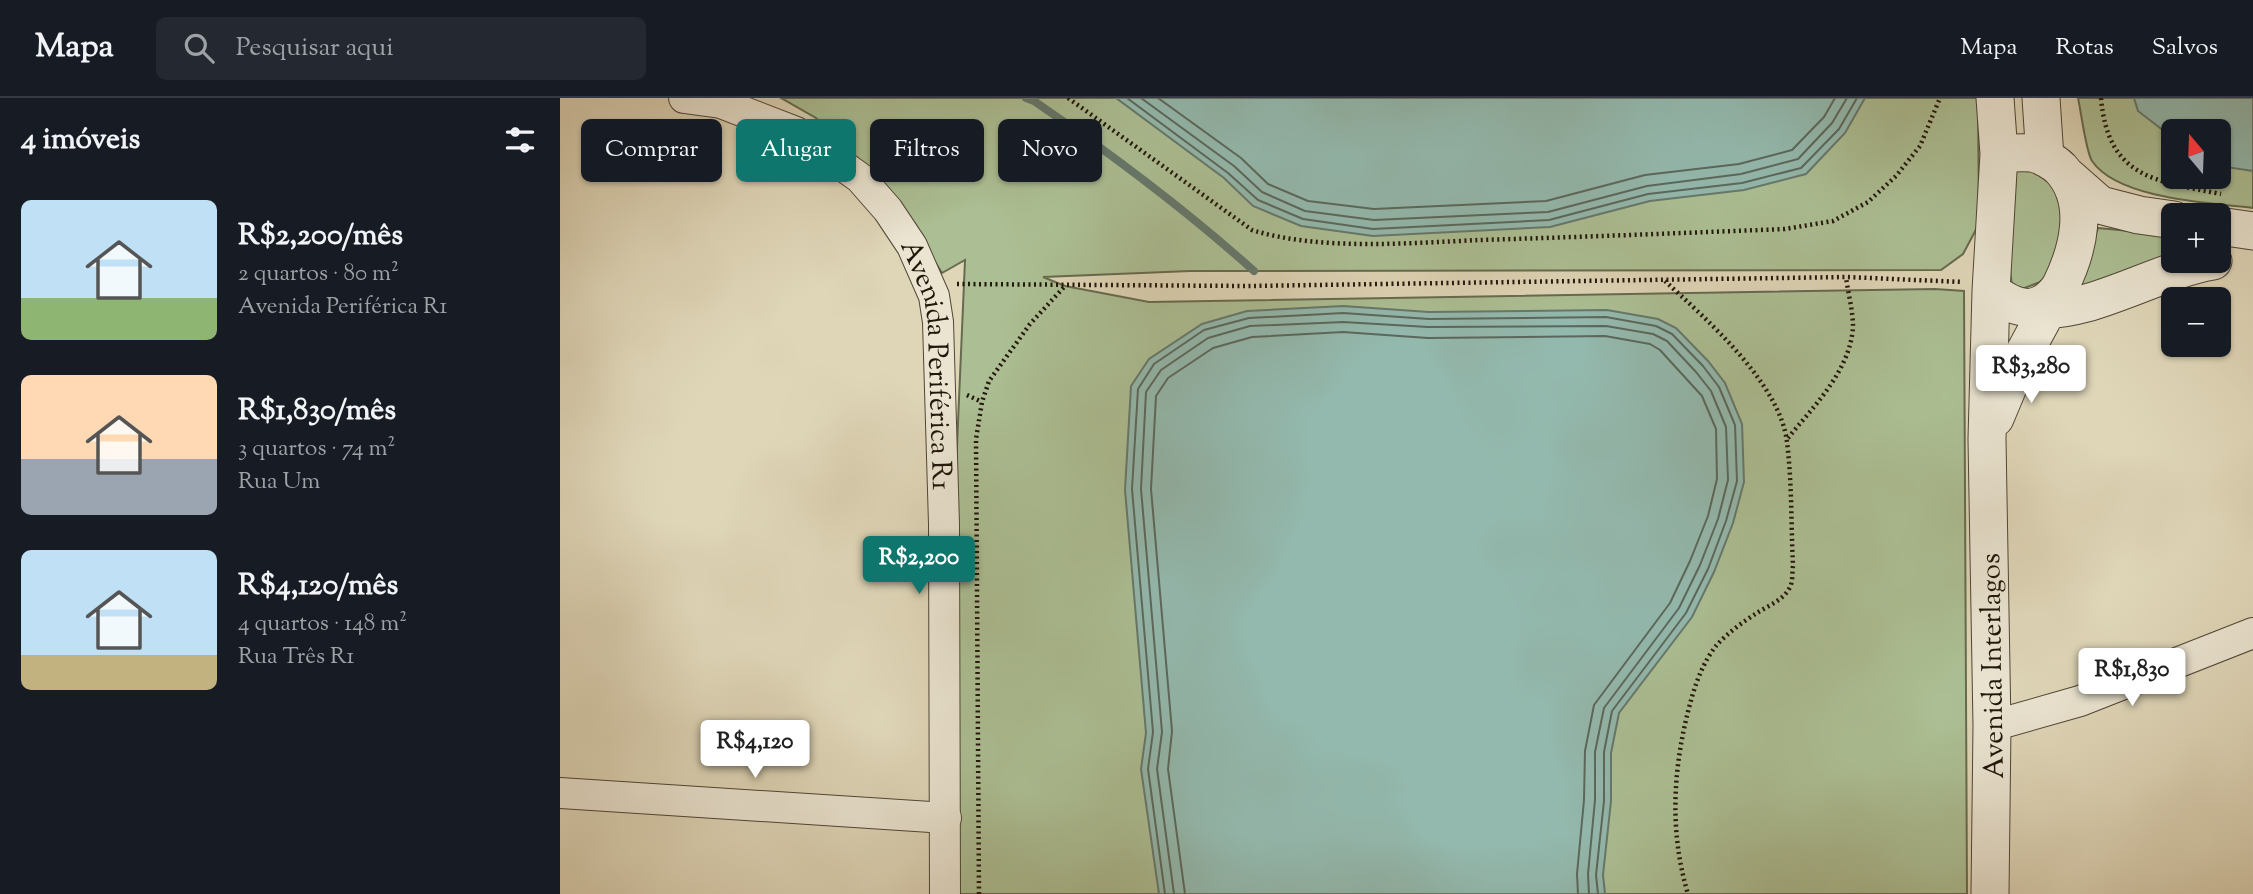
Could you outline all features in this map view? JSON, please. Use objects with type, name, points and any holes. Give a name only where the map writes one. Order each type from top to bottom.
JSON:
[{"type":"street","name":"Avenida Periférica R1","points":[[684,98],[721,103],[796,132],[860,178],[888,210],[912,246],[934,296],[938,322],[944,524],[945,894]]},
{"type":"street","points":[[1995,98],[1999,153],[2033,153],[2056,167],[2100,205],[2161,218]]},
{"type":"street","points":[[2041,98],[2056,167]]},
{"type":"street","name":"Avenida Interlagos","points":[[1990,894],[1992,726],[1987,439],[1991,291],[1999,153]]},
{"type":"street","name":"Avenida Interlagos","points":[[1987,439],[2006,389],[2027,349],[2044,302],[2071,260],[2079,222],[2078,201],[2056,167]]},
{"type":"street","points":[[2231,216],[2253,231]]},
{"type":"street","points":[[2231,258],[2253,255]]},
{"type":"street","points":[[1991,291],[2008,303],[2044,302],[2072,307],[2175,273]]},
{"type":"street","points":[[2027,349],[2047,327],[2060,318],[2109,294]]},
{"type":"street","points":[[1992,726],[2080,701],[2253,633]]},
{"type":"street","points":[[560,793],[946,818]]},
{"type":"path","points":[[1068,98],[1252,230],[1275,237],[1310,242],[1408,243],[1785,229],[1833,221],[1868,202],[1896,176],[1920,146],[1940,98]]},
{"type":"path","points":[[2101,98],[2108,134],[2121,157],[2141,174],[2177,185],[2210,203]]},
{"type":"path","points":[[934,296],[959,284],[1248,286],[1846,277],[1966,282],[1991,291]]},
{"type":"path","points":[[1787,439],[1830,385],[1845,359],[1853,327],[1846,277]]},
{"type":"path","points":[[1664,280],[1724,337],[1767,391],[1787,439],[1792,584],[1784,597],[1754,614],[1716,646],[1696,682],[1685,723],[1676,774],[1675,820],[1681,869],[1688,894]]},
{"type":"path","points":[[979,894],[976,439],[982,402],[989,381],[1030,324],[1065,286]]},
{"type":"green space","points":[[781,98],[1978,98],[1979,224],[1963,254],[1941,270],[1190,271],[1043,277],[1065,286],[1149,302],[1935,289],[1964,291],[1967,894],[958,894],[955,492],[965,260],[942,273],[890,190],[882,182],[984,182],[984,119],[870,119],[870,171],[856,157],[856,119],[816,118]]},
{"type":"green space","points":[[2078,98],[2253,98],[2253,208],[2231,206],[2231,203],[2208,203],[2166,197],[2122,184],[2105,174],[2092,161]]},
{"type":"green space","points":[[2016,166],[2031,168],[2053,185],[2067,226],[2051,272],[2040,282],[2022,289],[2012,285],[2010,271]]},
{"type":"green space","points":[[2098,228],[2161,234],[2161,259],[2077,288]]},
{"type":"water","points":[[1116,98],[1865,98],[1845,133],[1806,174],[1744,190],[1650,201],[1550,227],[1373,236],[1301,226],[1253,206],[1224,178]]},
{"type":"water","points":[[2134,98],[2253,98],[2253,171],[2231,168],[2231,119],[2161,119],[2161,129],[2138,111]]},
{"type":"water","points":[[1343,306],[1429,312],[1607,310],[1658,319],[1676,328],[1725,383],[1742,424],[1744,482],[1733,523],[1714,572],[1692,617],[1619,713],[1611,753],[1611,801],[1603,875],[1605,894],[1159,894],[1141,769],[1146,733],[1125,490],[1131,386],[1149,359],[1202,324],[1247,311]]},
{"type":"waterway","points":[[1026,98],[1147,182],[1254,271]]}]
